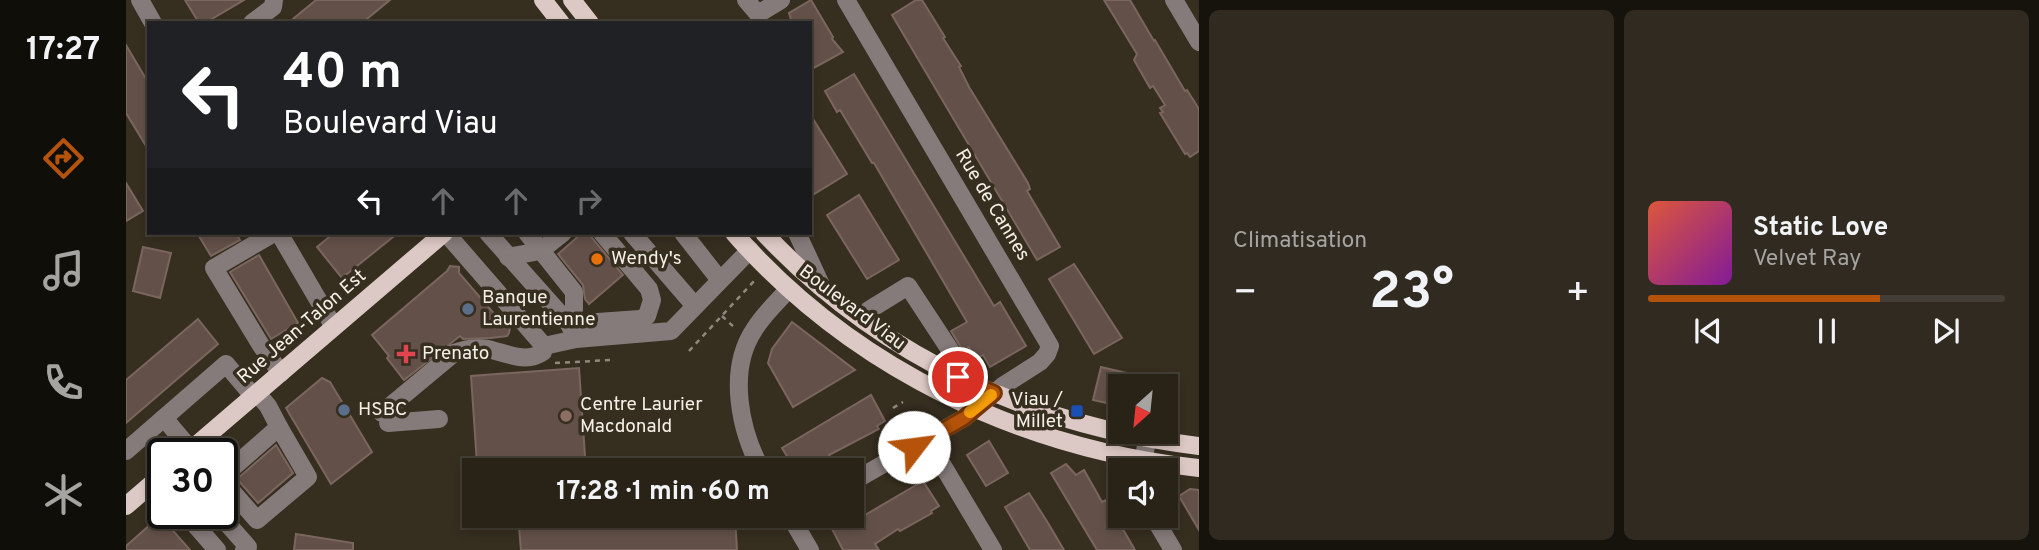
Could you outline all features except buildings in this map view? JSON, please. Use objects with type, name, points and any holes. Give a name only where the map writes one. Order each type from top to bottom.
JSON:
[{"type":"main road","points":[[543,0],[559,21]]},
{"type":"main road","points":[[572,0],[588,21]]},
{"type":"main road","name":"Rue Jean-Talon Est","points":[[208,438],[443,235]]},
{"type":"main road","name":"Boulevard Viau","points":[[736,235],[789,289],[840,331],[887,362],[974,409],[1117,458]]},
{"type":"main road","name":"Boulevard Viau","points":[[767,235],[823,289],[863,320],[945,370],[994,393],[1068,421],[1108,430]]},
{"type":"main road","name":"Boulevard Viau","points":[[1178,443],[1199,446]]},
{"type":"main road","name":"Boulevard Viau","points":[[1178,467],[1199,468]]},
{"type":"main road","points":[[126,506],[147,490]]},
{"type":"street","points":[[139,0],[152,21]]},
{"type":"street","points":[[255,21],[273,7],[274,0]]},
{"type":"street","points":[[746,0],[758,14],[781,0]]},
{"type":"street","name":"Rue de Cannes","points":[[846,0],[1048,340],[1049,349],[1044,358],[974,409],[864,475]]},
{"type":"street","points":[[1174,0],[1199,41]]},
{"type":"street","points":[[272,235],[214,268],[281,373]]},
{"type":"street","points":[[277,235],[334,327]]},
{"type":"street","points":[[447,235],[546,355]]},
{"type":"street","points":[[490,235],[573,331],[671,331],[750,250]]},
{"type":"street","points":[[528,235],[574,292],[573,331]]},
{"type":"street","points":[[508,257],[540,251],[560,235]]},
{"type":"street","points":[[546,355],[573,331],[647,316],[652,300],[649,289],[605,235]]},
{"type":"street","points":[[634,235],[695,306]]},
{"type":"street","points":[[684,235],[719,279]]},
{"type":"street","name":"Boulevard Viau","points":[[798,235],[823,289]]},
{"type":"street","points":[[863,320],[869,310],[908,286],[952,353],[945,370]]},
{"type":"street","points":[[756,458],[744,426],[741,362],[753,331],[789,289]]},
{"type":"street","points":[[439,419],[385,418],[454,353],[467,348],[485,348],[520,357],[534,358],[543,352],[546,355]]},
{"type":"street","points":[[126,451],[226,364],[268,406],[308,477],[257,520],[238,498]]},
{"type":"street","points":[[164,418],[182,438]]},
{"type":"street","points":[[238,463],[279,427]]},
{"type":"street","points":[[927,439],[993,550]]},
{"type":"street","points":[[798,528],[809,550]]},
{"type":"street","points":[[1160,528],[1172,550]]},
{"type":"street","points":[[198,529],[216,550]]},
{"type":"street","points":[[232,529],[248,547],[244,550]]},
{"type":"path","points":[[689,351],[759,276]]},
{"type":"path","points":[[722,316],[736,329]]},
{"type":"path","points":[[546,355],[611,360]]},
{"type":"path","points":[[893,408],[903,402]]},
{"type":"slow traffic","points":[[970,412],[991,395]]},
{"type":"place","name":"Wendy's","points":[[597,259]]},
{"type":"place","name":"Banque Laurentienne","points":[[468,309]]},
{"type":"place","name":"Prenato","points":[[406,354]]},
{"type":"place","name":"HSBC","points":[[344,410]]},
{"type":"place","name":"Viau / Millet","points":[[1077,411]]},
{"type":"place","name":"Centre Laurier Macdonald","points":[[566,416]]},
{"type":"route","points":[[914,447],[964,418],[994,393],[958,377]]}]
